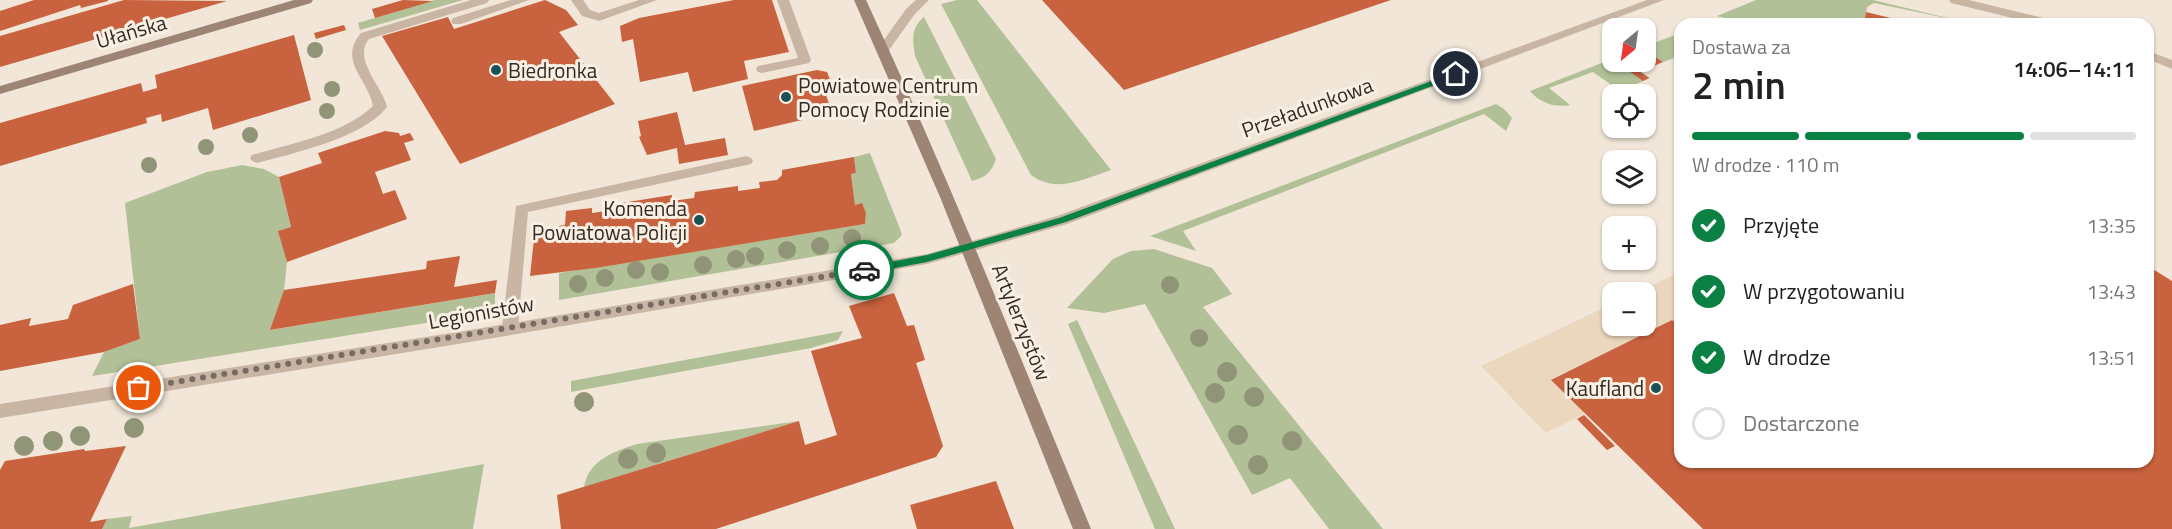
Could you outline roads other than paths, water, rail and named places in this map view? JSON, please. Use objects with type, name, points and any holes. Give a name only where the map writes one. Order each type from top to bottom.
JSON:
[{"type":"street","name":"Ułańska","points":[[0,90],[307,0]]},
{"type":"street","points":[[257,158],[359,124],[376,113],[380,107],[379,101],[357,48],[359,41],[366,36],[483,0]]},
{"type":"street","points":[[457,21],[523,0]]},
{"type":"street","points":[[577,0],[586,13],[599,17],[651,0]]},
{"type":"street","points":[[762,69],[805,60],[783,0]]},
{"type":"street","name":"Artylerzystów","points":[[860,0],[968,246],[1082,529]]},
{"type":"street","points":[[883,50],[910,12],[923,0]]},
{"type":"street","name":"Przeładunkowa","points":[[968,246],[1062,220],[1658,0]]},
{"type":"street","points":[[1955,0],[2028,18]]},
{"type":"street","points":[[2154,57],[2172,64]]},
{"type":"street","points":[[510,328],[521,209],[746,162]]},
{"type":"street","name":"Legionistów","points":[[0,411],[900,264],[927,259],[968,246]]},
{"type":"place","name":"Biedronka","points":[[496,70]]},
{"type":"place","name":"Powiatowe Centrum Pomocy Rodzinie","points":[[786,97]]},
{"type":"place","name":"Komenda Powiatowa Policji","points":[[699,220]]},
{"type":"place","name":"Kaufland","points":[[1656,388]]}]
